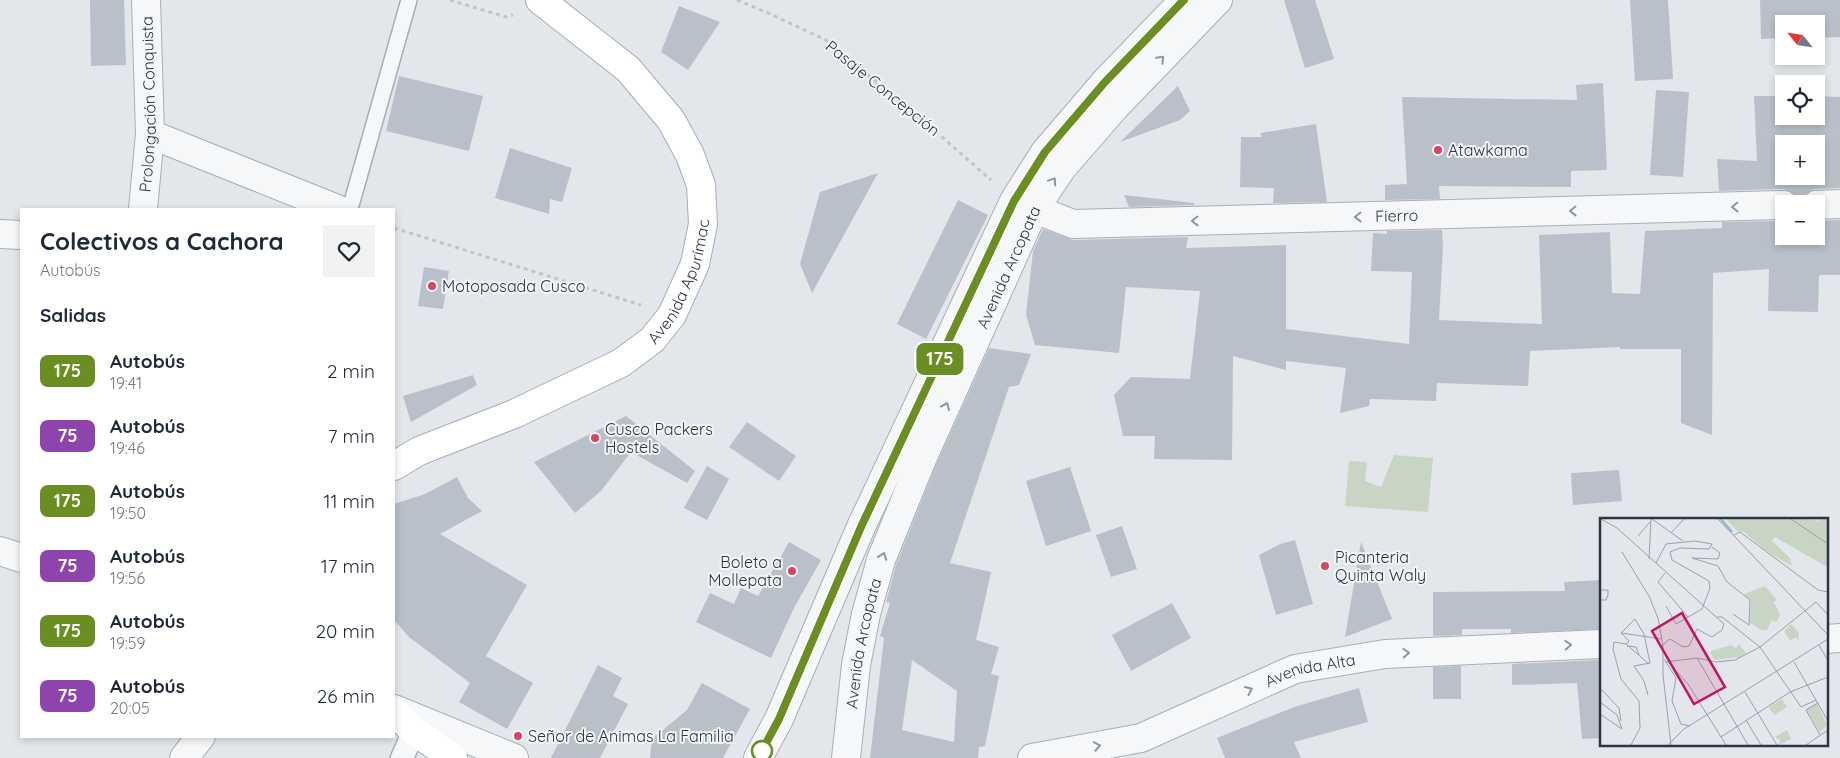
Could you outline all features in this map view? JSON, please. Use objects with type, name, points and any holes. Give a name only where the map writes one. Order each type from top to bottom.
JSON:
[{"type":"main road","name":"Avenida Apurímac","points":[[395,465],[419,452],[514,414],[621,362],[652,340],[672,315],[695,264],[703,224],[701,185],[690,155],[671,120],[628,70],[543,2]]},
{"type":"main road","points":[[395,711],[414,732],[453,758]]},
{"type":"street","name":"Prolongación Conquista","points":[[143,208],[150,134],[146,0]]},
{"type":"street","name":"Avenida Arcopata","points":[[846,758],[856,665],[866,614],[881,560],[1045,152],[1105,82],[1184,0]]},
{"type":"street","name":"Avenida Arcopata","points":[[758,758],[779,719],[861,527],[1024,205],[1062,168],[1103,121],[1218,0]]},
{"type":"street","points":[[150,134],[335,208]]},
{"type":"street","points":[[1825,204],[1840,204]]},
{"type":"street","name":"Fierro","points":[[1024,205],[1073,224],[1775,205]]},
{"type":"street","points":[[0,234],[20,235]]},
{"type":"street","points":[[0,551],[20,558]]},
{"type":"street","name":"Avenida Alta","points":[[1032,758],[1143,748],[1294,669],[1385,654],[1600,644]]},
{"type":"street","points":[[395,710],[514,758]]},
{"type":"street","points":[[402,758],[414,732]]},
{"type":"street","points":[[184,758],[199,738]]},
{"type":"lane","points":[[350,208],[409,0]]},
{"type":"path","points":[[450,0],[506,17],[543,2]]},
{"type":"path","name":"Pasaje Concepción","points":[[737,0],[826,40],[1024,205]]},
{"type":"path","points":[[395,228],[672,315]]},
{"type":"green space","points":[[1394,455],[1433,458],[1428,512],[1345,506],[1349,461],[1367,462],[1365,481],[1381,487]]},
{"type":"building","points":[[90,0],[124,0],[126,65],[91,66]]},
{"type":"building","points":[[1284,0],[1315,0],[1334,59],[1305,68]]},
{"type":"building","points":[[1630,0],[1668,0],[1673,79],[1635,81]]},
{"type":"building","points":[[1760,0],[1840,0],[1840,37],[1825,38],[1825,15],[1775,15],[1775,38],[1761,39]]},
{"type":"building","points":[[679,6],[720,22],[688,70],[661,52]]},
{"type":"building","points":[[399,76],[483,96],[469,151],[386,131]]},
{"type":"building","points":[[1603,83],[1607,170],[1571,171],[1571,187],[1439,186],[1440,199],[1385,200],[1385,185],[1407,184],[1402,97],[1577,100],[1576,85]]},
{"type":"building","points":[[1178,86],[1190,111],[1180,120],[1120,142]]},
{"type":"building","points":[[1656,90],[1689,92],[1683,177],[1650,175]]},
{"type":"building","points":[[1754,96],[1775,96],[1775,125],[1825,125],[1825,96],[1840,97],[1840,188],[1815,189],[1804,195],[1794,195],[1784,189],[1719,191],[1717,159],[1757,161]]},
{"type":"building","points":[[1316,124],[1327,202],[1273,203],[1274,188],[1240,187],[1241,137],[1262,137],[1260,133]]},
{"type":"building","points":[[510,148],[572,168],[562,202],[550,199],[549,214],[495,198]]},
{"type":"building","points":[[878,173],[812,293],[800,264],[820,192]]},
{"type":"building","points":[[1124,195],[1194,203],[1194,205],[1129,207]]},
{"type":"building","points":[[958,200],[988,215],[926,339],[897,324]]},
{"type":"building","points":[[1840,220],[1840,275],[1819,275],[1818,312],[1768,311],[1769,269],[1713,273],[1712,435],[1681,423],[1681,349],[1620,349],[1620,347],[1530,351],[1528,386],[1437,383],[1436,401],[1370,399],[1369,406],[1340,413],[1346,368],[1286,361],[1286,370],[1233,356],[1232,460],[1154,459],[1155,436],[1123,436],[1114,395],[1131,377],[1190,379],[1200,291],[1126,287],[1119,353],[1035,345],[1026,315],[1033,251],[1043,229],[1073,240],[1188,237],[1186,248],[1286,245],[1286,329],[1409,344],[1412,272],[1371,271],[1373,233],[1387,234],[1387,231],[1442,230],[1443,247],[1439,320],[1542,324],[1539,235],[1610,232],[1612,293],[1640,294],[1645,231],[1722,228],[1722,222],[1775,221],[1775,245],[1825,245],[1825,221]]},
{"type":"building","points":[[424,267],[449,271],[443,309],[418,306]]},
{"type":"building","points":[[989,348],[1031,354],[1019,385],[1009,387],[950,563],[991,572],[976,640],[999,647],[991,674],[999,676],[985,746],[979,747],[978,758],[870,758],[884,638],[880,636],[890,603],[886,602],[896,565],[936,465]],"holes":[[[912,660],[957,691],[954,742],[902,730]]]},
{"type":"building","points":[[473,375],[477,385],[411,422],[403,396]]},
{"type":"building","points":[[626,416],[695,471],[687,483],[631,452],[601,491],[575,513],[534,462]]},
{"type":"building","points":[[747,422],[796,456],[779,481],[729,447]]},
{"type":"building","points":[[707,466],[729,479],[707,520],[684,508]]},
{"type":"building","points":[[1070,467],[1091,531],[1046,546],[1026,481]]},
{"type":"building","points":[[1619,470],[1622,501],[1573,505],[1571,473]]},
{"type":"building","points":[[457,477],[468,498],[482,511],[440,534],[527,585],[486,656],[533,683],[507,729],[459,702],[470,683],[409,637],[395,621],[395,504],[425,494]]},
{"type":"building","points":[[1122,526],[1137,569],[1111,577],[1096,535]]},
{"type":"building","points":[[1295,540],[1313,604],[1276,615],[1259,555],[1280,544]]},
{"type":"building","points":[[789,542],[821,560],[794,608],[771,658],[696,622],[710,593],[734,604],[741,588],[758,596]]},
{"type":"building","points":[[1361,542],[1392,619],[1345,637]]},
{"type":"building","points":[[1600,580],[1600,629],[1511,633],[1511,629],[1462,629],[1462,635],[1433,636],[1433,592],[1565,591],[1564,582]]},
{"type":"building","points":[[1172,603],[1191,638],[1131,671],[1112,635]]},
{"type":"building","points":[[1600,660],[1600,738],[1582,739],[1577,683],[1512,685],[1512,664]]},
{"type":"building","points":[[598,665],[622,678],[613,696],[628,704],[600,758],[551,758]]},
{"type":"building","points":[[1461,666],[1461,699],[1433,699],[1433,667]]},
{"type":"building","points":[[702,683],[750,709],[723,758],[650,758],[652,739],[687,710]]},
{"type":"building","points":[[1359,688],[1368,722],[1294,742],[1301,758],[1225,758],[1217,738],[1294,707]]},
{"type":"bus line","name":"175","points":[[758,758],[779,719],[861,527],[1014,201],[1045,152],[1105,82],[1184,0]]},
{"type":"place","name":"Atawkama","points":[[1438,150]]},
{"type":"place","name":"Motoposada Cusco","points":[[432,286]]},
{"type":"place","name":"Cusco Packers Hostels","points":[[595,438]]},
{"type":"place","name":"Picanteria Quinta Waly","points":[[1325,566]]},
{"type":"place","name":"Boleto a Mollepata","points":[[792,571]]},
{"type":"place","name":"Señor de Animas La Familia","points":[[518,736]]}]
